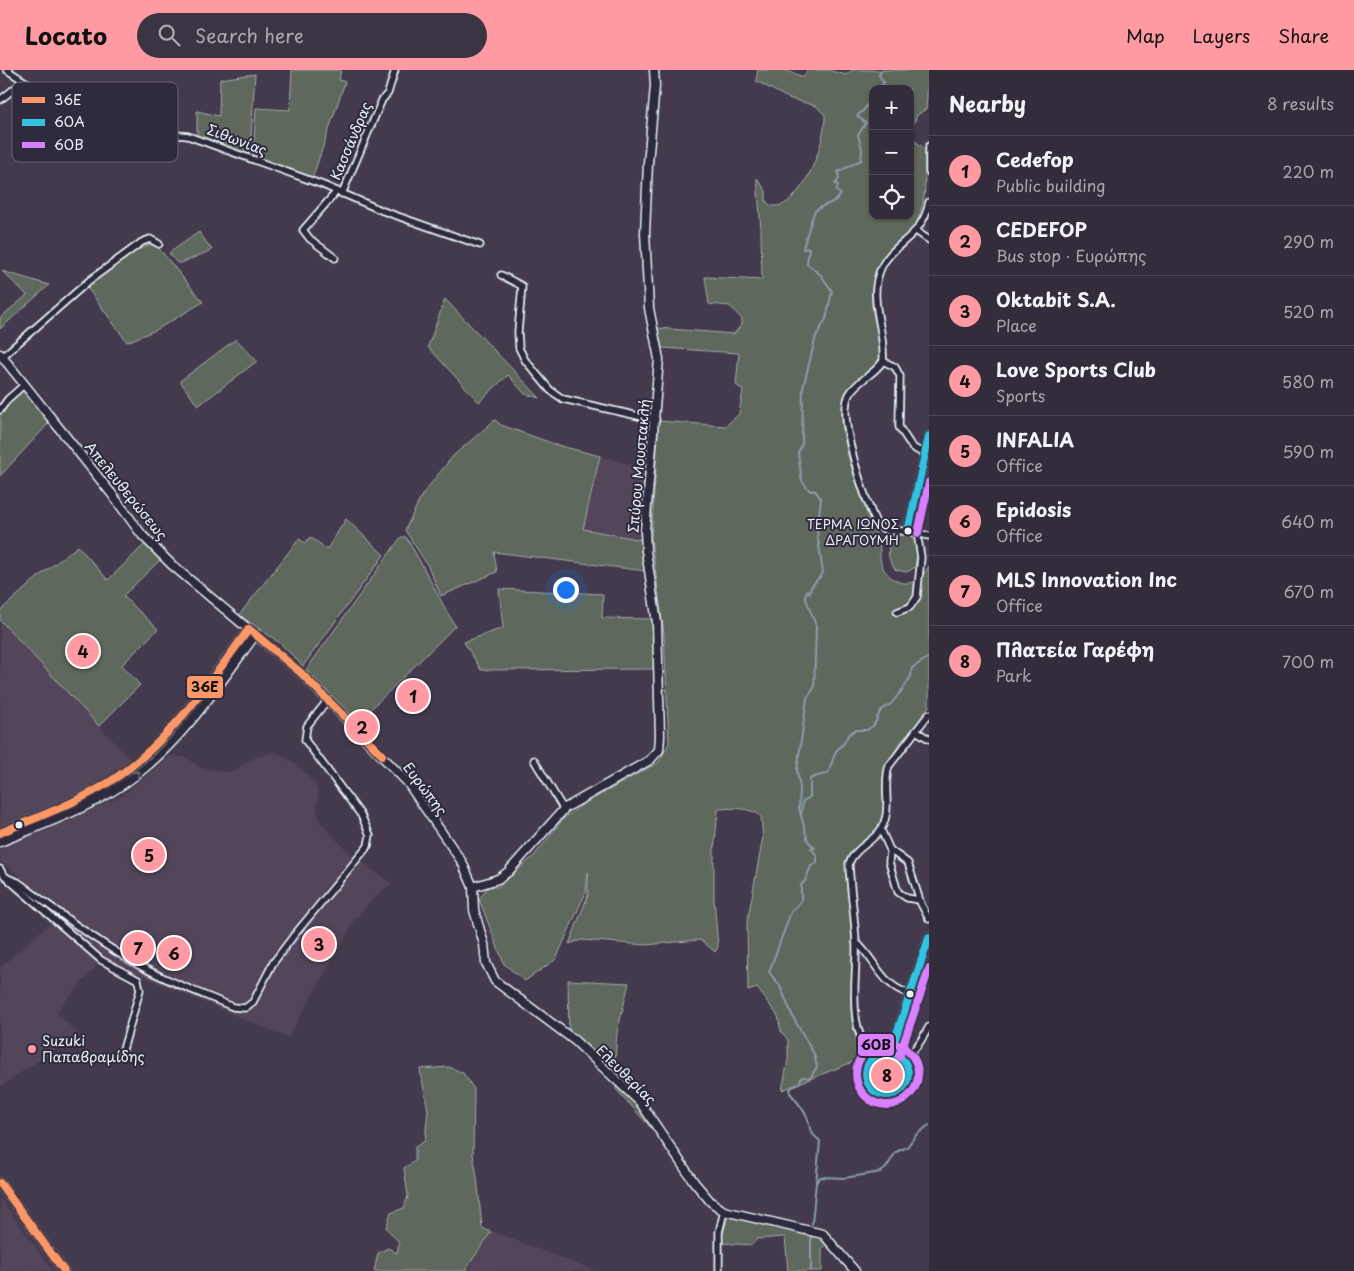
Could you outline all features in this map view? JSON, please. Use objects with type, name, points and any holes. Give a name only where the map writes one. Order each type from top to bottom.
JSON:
[{"type":"street","points":[[7,70],[24,81]]},
{"type":"street","name":"Κασσάνδρας","points":[[335,258],[310,239],[304,229],[339,193],[382,100],[388,93],[395,70]]},
{"type":"street","name":"Σπύρου Μουστακλή","points":[[472,887],[498,879],[508,872],[564,810],[650,760],[659,750],[657,623],[647,559],[645,530],[656,420],[659,358],[649,308],[645,233],[648,163],[655,86],[654,70]]},
{"type":"street","points":[[0,100],[12,90]]},
{"type":"street","name":"Σιθωνίας","points":[[178,135],[184,135],[480,245]]},
{"type":"street","points":[[929,146],[929,172]]},
{"type":"street","points":[[929,202],[916,231],[882,266],[876,284],[876,310],[884,341],[882,361],[849,393],[846,403],[846,419],[859,478],[877,526],[888,531],[908,531],[929,536]]},
{"type":"street","points":[[916,231],[929,240]]},
{"type":"street","points":[[1,356],[78,290],[130,250],[146,240],[153,240],[159,244]]},
{"type":"street","points":[[501,276],[522,286],[518,335],[520,350],[526,362],[554,394],[568,400],[656,420]]},
{"type":"street","name":"Απελευθερώσεως","points":[[1,356],[25,384],[142,535],[172,565],[256,634]]},
{"type":"street","points":[[882,361],[895,367],[900,376],[899,427],[902,436],[912,447],[924,454]]},
{"type":"street","points":[[0,410],[8,399],[25,384]]},
{"type":"street","points":[[908,531],[929,436]]},
{"type":"street","points":[[897,612],[910,607],[917,597],[921,557],[917,533]]},
{"type":"street","points":[[0,832],[91,792],[111,781],[145,755],[179,720],[249,629]]},
{"type":"street","points":[[0,842],[80,809],[135,776],[172,743],[190,723],[256,634]]},
{"type":"street","name":"Ευρώπης","points":[[256,634],[301,673],[407,782],[462,862],[472,887]]},
{"type":"street","points":[[9,880],[18,882],[82,930],[152,972],[233,1007],[239,1009],[249,1006],[274,963],[295,934],[368,846],[370,835],[364,821],[305,740],[307,726],[327,700]]},
{"type":"street","points":[[873,1059],[862,1043],[856,1024],[856,942],[849,863],[852,856],[881,830],[887,807],[886,774],[888,766],[929,714]]},
{"type":"street","points":[[916,731],[929,739]]},
{"type":"street","points":[[534,760],[564,810]]},
{"type":"street","points":[[881,830],[890,850],[889,862],[898,892],[906,898],[919,900]]},
{"type":"street","points":[[890,850],[908,863],[919,900],[929,919]]},
{"type":"street","points":[[1,873],[101,960],[138,980],[140,990],[122,1053]]},
{"type":"street","name":"Ελευθερίας","points":[[472,887],[478,929],[484,944],[486,963],[495,982],[574,1040],[640,1102],[694,1182],[711,1202],[724,1211],[823,1234],[855,1271]]},
{"type":"street","points":[[890,1054],[929,938]]},
{"type":"street","points":[[856,942],[864,949],[890,985],[910,994]]},
{"type":"street","points":[[917,971],[929,976]]},
{"type":"street","points":[[901,1059],[908,1056],[915,1049],[929,1027]]},
{"type":"street","points":[[881,1054],[890,1054],[901,1059],[907,1067],[907,1082],[897,1093],[888,1096],[878,1094],[868,1083],[867,1068],[873,1059],[881,1054]]},
{"type":"street","points":[[0,1183],[64,1271]]},
{"type":"street","points":[[718,1271],[719,1232],[724,1211]]},
{"type":"shaded area","points":[[600,456],[647,469],[642,540],[583,529]]},
{"type":"shaded area","points":[[0,620],[131,760],[79,794],[0,827]]},
{"type":"shaded area","points":[[274,752],[286,757],[302,769],[316,786],[319,820],[331,834],[351,854],[391,883],[367,905],[355,920],[288,1038],[124,968],[99,953],[26,890],[24,879],[0,861],[0,849],[120,797],[170,756],[185,757],[201,768],[231,772],[256,757]]},
{"type":"shaded area","points":[[52,921],[100,962],[56,1012],[78,1034],[0,1087],[0,968]]},
{"type":"shaded area","points":[[0,1198],[53,1271],[0,1271]]},
{"type":"shaded area","points":[[492,1231],[595,1271],[467,1271]]},
{"type":"green space","points":[[292,70],[341,70],[339,80],[345,82],[312,179],[253,156],[256,108],[290,110]]},
{"type":"green space","points":[[758,70],[784,70],[804,77],[807,70],[828,70],[846,75],[852,70],[929,70],[926,109],[917,115],[914,123],[914,85],[869,85],[869,220],[914,220],[914,140],[925,149],[925,192],[913,230],[881,262],[875,275],[872,289],[872,304],[880,343],[880,355],[874,368],[847,392],[842,407],[842,420],[850,463],[868,517],[878,539],[881,563],[884,569],[887,574],[898,582],[911,583],[919,579],[929,566],[929,706],[914,728],[899,744],[885,770],[886,810],[881,823],[876,830],[858,845],[849,858],[848,882],[853,953],[851,1011],[853,1028],[863,1058],[782,1090],[788,1060],[788,1040],[781,1031],[778,1016],[757,988],[748,991],[747,923],[763,837],[761,816],[741,809],[730,808],[719,809],[718,811],[714,850],[714,899],[718,947],[715,952],[702,941],[697,940],[646,945],[581,940],[569,944],[588,895],[588,872],[586,892],[556,959],[525,981],[504,964],[479,899],[489,886],[498,887],[534,856],[563,819],[582,805],[659,762],[669,743],[664,634],[651,538],[659,421],[726,426],[739,414],[743,390],[736,385],[739,353],[662,348],[657,328],[734,334],[742,324],[742,319],[730,306],[709,304],[705,277],[762,280],[757,178],[766,191],[766,201],[771,206],[786,203],[802,186],[814,163],[824,126],[825,115],[816,106],[788,98],[756,81]]},
{"type":"green space","points":[[255,74],[250,152],[245,155],[197,136],[197,111],[219,116],[220,79]]},
{"type":"green space","points":[[199,232],[212,250],[177,263],[169,253]]},
{"type":"green space","points":[[150,244],[156,245],[203,302],[156,330],[127,342],[86,286],[137,247],[143,248]]},
{"type":"green space","points":[[2,271],[49,285],[0,329],[0,318],[27,295]]},
{"type":"green space","points":[[445,299],[540,398],[525,394],[508,375],[479,402],[428,347]]},
{"type":"green space","points":[[236,339],[257,361],[198,406],[180,381]]},
{"type":"green space","points":[[18,392],[25,392],[49,423],[0,476],[0,415]]},
{"type":"green space","points":[[495,420],[501,425],[557,445],[600,456],[583,529],[642,540],[646,571],[494,552],[497,572],[441,596],[428,566],[405,530],[422,495],[453,456]]},
{"type":"green space","points":[[346,519],[384,555],[303,666],[280,643],[239,615],[299,539],[305,543],[310,537],[327,549]]},
{"type":"green space","points":[[899,533],[913,537],[918,547],[915,567],[907,572],[896,570],[889,558],[891,535]]},
{"type":"green space","points":[[401,537],[406,537],[455,626],[358,722],[306,670]]},
{"type":"green space","points":[[145,544],[161,559],[123,596],[158,629],[122,665],[140,685],[99,726],[0,620],[0,611],[38,577],[78,546],[108,580]]},
{"type":"green space","points":[[499,589],[603,594],[602,618],[653,619],[655,669],[481,670],[464,642],[503,628]]},
{"type":"green space","points":[[568,980],[629,983],[617,1032],[614,1077],[569,1033]]},
{"type":"green space","points":[[887,1056],[900,1062],[906,1075],[900,1088],[887,1094],[874,1088],[868,1075],[874,1062]]},
{"type":"green space","points":[[449,1067],[463,1073],[474,1089],[473,1154],[482,1228],[491,1232],[465,1271],[374,1271],[378,1253],[388,1248],[397,1253],[399,1242],[386,1228],[391,1213],[404,1208],[408,1196],[404,1168],[415,1161],[415,1147],[425,1141],[428,1110],[420,1069]]},
{"type":"green space","points":[[616,1084],[643,1110],[671,1150],[616,1089]]},
{"type":"green space","points":[[733,1216],[814,1232],[829,1242],[822,1249],[822,1271],[788,1271],[785,1237],[757,1239],[752,1245],[720,1243],[728,1217]]},
{"type":"waterway","points":[[882,70],[879,75],[884,83],[882,85]]},
{"type":"waterway","points":[[812,1224],[820,1141],[811,1132],[807,1117],[790,1093],[790,1089],[799,1083],[802,1077],[810,1078],[817,1067],[814,1054],[793,1017],[780,986],[769,972],[791,912],[801,901],[801,885],[805,881],[811,866],[817,863],[817,856],[811,848],[815,848],[808,841],[799,808],[800,789],[797,770],[807,698],[814,688],[816,626],[805,596],[807,590],[810,593],[811,587],[823,573],[817,532],[821,499],[815,490],[810,491],[802,481],[798,453],[802,444],[803,388],[816,336],[826,319],[832,291],[821,275],[807,264],[809,248],[803,249],[815,211],[832,202],[841,194],[836,191],[838,185],[835,184],[839,179],[838,172],[861,160],[862,149],[858,135],[866,123],[857,116],[864,110],[869,101]]},
{"type":"waterway","points":[[801,814],[803,801],[810,797],[810,779],[828,773],[836,751],[844,743],[848,735],[855,730],[867,730],[874,725],[881,710],[891,704],[903,689],[911,676],[912,668],[929,657]]},
{"type":"waterway","points":[[816,1183],[820,1177],[844,1178],[881,1172],[886,1168],[896,1152],[907,1147],[916,1135],[929,1125]]},
{"type":"waterway","points":[[811,1233],[811,1271]]},
{"type":"transit line","name":"60Α","points":[[908,531],[929,436]]},
{"type":"transit line","name":"60Β","points":[[918,533],[929,482]]},
{"type":"transit line","name":"36Ε","points":[[0,833],[85,796],[132,766],[169,731],[203,691],[249,629],[301,673],[382,755]]},
{"type":"transit line","name":"60Α","points":[[890,1054],[929,938]]},
{"type":"transit line","name":"60Β","points":[[899,1057],[929,969]]},
{"type":"transit line","name":"60Β","points":[[887,1043],[899,1045],[909,1052],[916,1062],[918,1074],[916,1086],[909,1096],[899,1103],[887,1105],[875,1103],[865,1096],[858,1086],[856,1074],[858,1062],[865,1052],[875,1045],[887,1043]]},
{"type":"transit line","name":"60Α","points":[[891,1053],[899,1056],[905,1062],[908,1074],[905,1086],[899,1092],[883,1095],[875,1092],[869,1086],[866,1070],[869,1062],[875,1056],[891,1053]]},
{"type":"transit line","name":"36Ε","points":[[0,1183],[64,1271]]},
{"type":"place","name":"ΤΕΡΜΑ ΙΩΝΟΣ ΔΡΑΓΟΥΜΗ","points":[[908,531]]},
{"type":"place","name":"Love Sports Club","points":[[83,651]]},
{"type":"place","name":"Cedefop","points":[[413,696]]},
{"type":"place","name":"CEDEFOP","points":[[362,727]]},
{"type":"place","name":"INFALIA","points":[[149,855]]},
{"type":"place","name":"Oktabit S.A.","points":[[319,944]]},
{"type":"place","name":"MLS Innovation Inc","points":[[138,948]]},
{"type":"place","name":"Epidosis","points":[[174,953]]},
{"type":"place","name":"Suzuki Παπαβραμίδης","points":[[32,1049]]},
{"type":"place","name":"Πλατεία Γαρέφη","points":[[887,1075]]}]
